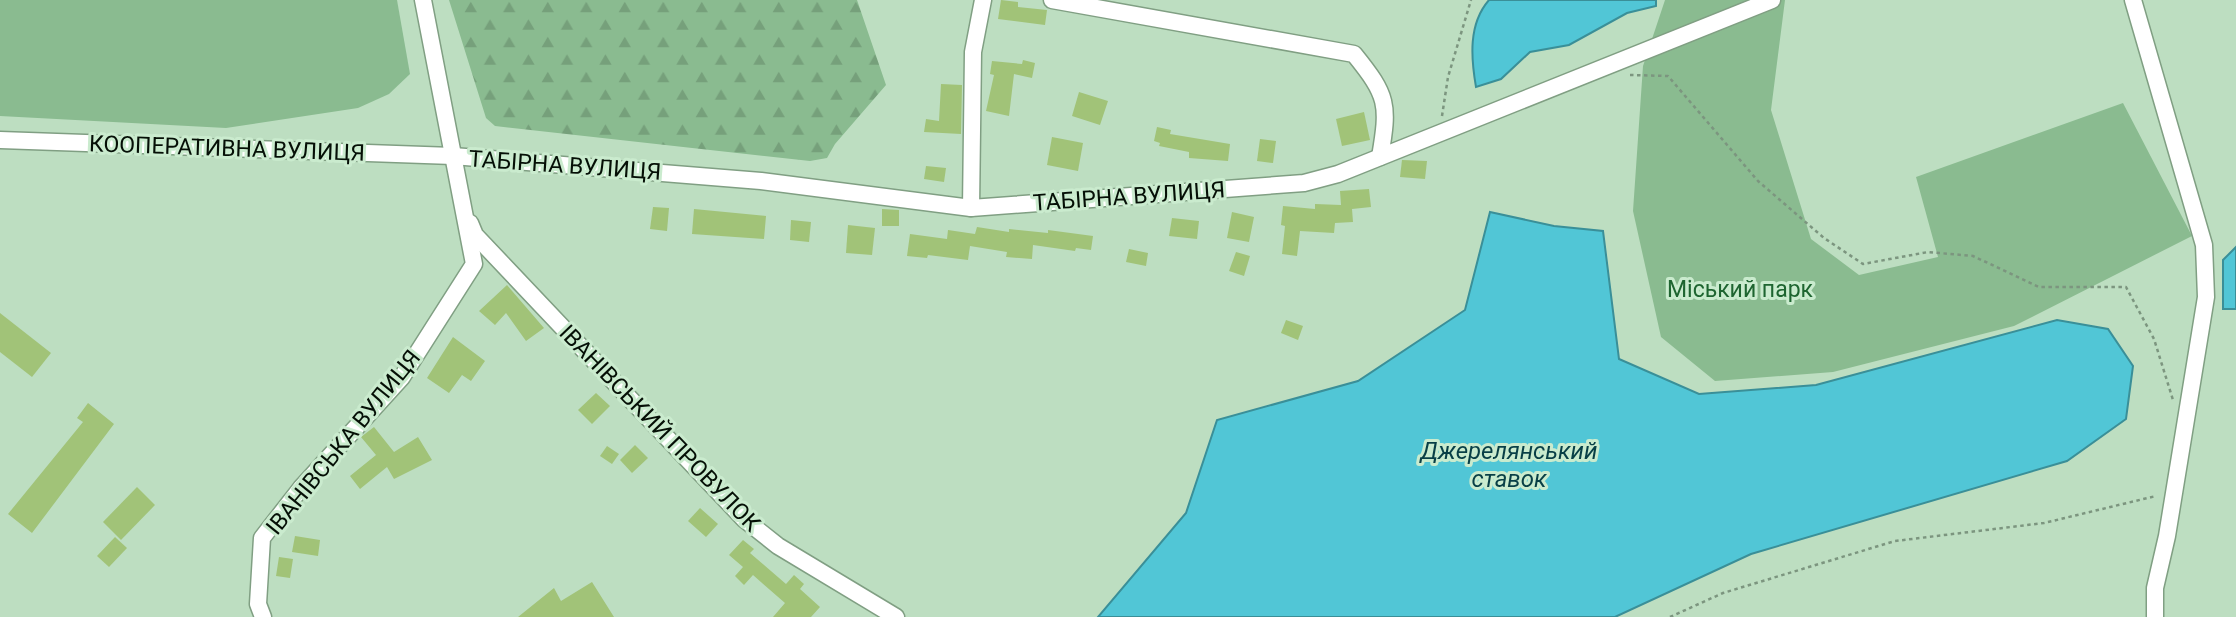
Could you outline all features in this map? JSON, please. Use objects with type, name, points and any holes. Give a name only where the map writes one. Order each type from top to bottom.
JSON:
[{"type":"street","name":"ІВАНІВСЬКА ВУЛИЦЯ","points":[[263,617],[258,604],[262,538],[301,488],[402,377],[474,264],[423,0]]},
{"type":"street","points":[[971,208],[973,52],[983,0]]},
{"type":"street","points":[[1052,0],[1354,54],[1380,85],[1387,116],[1380,157]]},
{"type":"street","name":"ТАБІРНА ВУЛИЦЯ","points":[[453,156],[761,181],[971,208],[1304,183],[1338,174],[1772,0]]},
{"type":"street","points":[[2133,0],[2204,245],[2206,298],[2176,481],[2155,588],[2155,617]]},
{"type":"street","name":"КООПЕРАТИВНА ВУЛИЦЯ","points":[[0,140],[453,156]]},
{"type":"street","name":"ІВАНІВСЬКИЙ ПРОВУЛОК","points":[[461,201],[475,235],[744,519],[778,546],[851,587],[896,617]]},
{"type":"path","points":[[1440,132],[1448,77],[1471,0]]},
{"type":"path","points":[[1628,75],[1668,76],[1758,181],[1824,238],[1863,264],[1928,252],[1973,256],[2039,287],[2126,287],[2154,338],[2183,433]]},
{"type":"path","points":[[1670,617],[1723,593],[1895,541],[2044,523],[2153,498],[2176,481]]},
{"type":"green space","points":[[0,0],[397,0],[410,74],[389,94],[358,108],[226,128],[0,116]]},
{"type":"green space","points":[[449,0],[857,0],[886,85],[835,144],[827,158],[810,161],[495,126],[486,118]]},
{"type":"green space","name":"Міський парк","points":[[1665,0],[1785,0],[1771,110],[1811,239],[1859,275],[1938,257],[1916,177],[2123,103],[2192,236],[2014,326],[1833,372],[1715,381],[1661,337],[1633,211],[1643,66]]},
{"type":"water","points":[[1489,0],[1656,0],[1656,6],[1627,13],[1569,45],[1530,52],[1501,79],[1476,87],[1472,53],[1474,30],[1482,9]]},
{"type":"water","name":"Джерелянський ставок","points":[[1490,212],[1554,226],[1603,231],[1619,359],[1699,394],[1816,385],[2057,320],[2108,329],[2133,366],[2126,419],[2067,461],[1751,554],[1615,617],[1098,617],[1186,513],[1217,420],[1358,381],[1465,310]]},
{"type":"water","points":[[2236,247],[2236,309],[2223,309],[2223,260]]},
{"type":"building","points":[[1001,0],[1018,2],[1018,7],[1047,10],[1045,25],[998,19]]},
{"type":"building","points":[[1023,60],[1035,63],[1032,78],[1014,74],[1009,116],[986,111],[994,75],[990,74],[992,61],[1022,64]]},
{"type":"building","points":[[941,84],[962,85],[961,134],[924,132],[926,119],[939,121]]},
{"type":"building","points":[[1079,92],[1108,101],[1100,125],[1072,116]]},
{"type":"building","points":[[1364,112],[1370,140],[1342,146],[1336,119]]},
{"type":"building","points":[[1157,127],[1171,130],[1170,134],[1230,144],[1228,161],[1189,158],[1189,152],[1159,146],[1160,143],[1154,141]]},
{"type":"building","points":[[1052,137],[1083,143],[1078,171],[1047,165]]},
{"type":"building","points":[[1260,139],[1276,141],[1273,163],[1257,161]]},
{"type":"building","points":[[1402,160],[1427,161],[1425,179],[1400,177]]},
{"type":"building","points":[[926,166],[946,168],[944,182],[924,179]]},
{"type":"building","points":[[1369,189],[1371,207],[1352,209],[1353,222],[1335,223],[1334,233],[1300,231],[1297,256],[1282,254],[1285,226],[1281,225],[1283,206],[1315,209],[1315,204],[1341,205],[1340,191]]},
{"type":"building","points":[[653,207],[669,208],[667,231],[650,229]]},
{"type":"building","points":[[694,209],[766,216],[764,239],[692,234]]},
{"type":"building","points":[[882,209],[899,210],[899,226],[882,226]]},
{"type":"building","points":[[1232,212],[1254,217],[1249,242],[1227,238]]},
{"type":"building","points":[[1172,218],[1199,221],[1197,239],[1169,236]]},
{"type":"building","points":[[791,220],[811,222],[809,242],[790,240]]},
{"type":"building","points":[[848,225],[875,228],[872,255],[846,253]]},
{"type":"building","points":[[977,227],[1009,232],[1009,229],[1048,233],[1048,230],[1093,236],[1091,250],[1076,248],[1075,251],[1033,245],[1032,259],[1006,257],[1007,252],[970,246],[968,260],[928,255],[927,258],[907,256],[910,234],[947,239],[948,230],[975,234]]},
{"type":"building","points":[[1129,249],[1148,253],[1146,266],[1126,262]]},
{"type":"building","points":[[1236,252],[1250,256],[1244,276],[1229,271]]},
{"type":"building","points":[[507,285],[544,328],[526,341],[506,313],[495,325],[479,311]]},
{"type":"building","points":[[0,313],[51,353],[32,377],[0,352]]},
{"type":"building","points":[[1286,320],[1303,326],[1298,340],[1281,333]]},
{"type":"building","points":[[453,337],[485,361],[471,381],[462,375],[449,393],[427,378]]},
{"type":"building","points":[[596,393],[610,406],[592,424],[578,410]]},
{"type":"building","points":[[88,403],[114,424],[32,533],[8,514],[83,422],[77,418]]},
{"type":"building","points":[[374,427],[394,452],[418,437],[432,460],[394,479],[387,467],[360,489],[350,476],[376,455],[361,437]]},
{"type":"building","points":[[635,445],[648,458],[632,473],[620,460]]},
{"type":"building","points":[[607,446],[619,454],[612,464],[600,456]]},
{"type":"building","points":[[137,487],[155,505],[121,540],[103,522]]},
{"type":"building","points":[[700,508],[718,524],[706,537],[688,521]]},
{"type":"building","points":[[295,536],[320,540],[318,556],[292,552]]},
{"type":"building","points":[[115,537],[127,548],[109,567],[97,556]]},
{"type":"building","points":[[743,540],[754,549],[750,553],[786,584],[794,575],[804,584],[800,589],[820,607],[811,617],[773,617],[785,603],[753,575],[744,585],[735,576],[743,567],[729,555]]},
{"type":"building","points":[[279,557],[293,559],[290,578],[276,576]]},
{"type":"building","points":[[592,582],[614,617],[518,617],[554,588],[561,601]]}]
